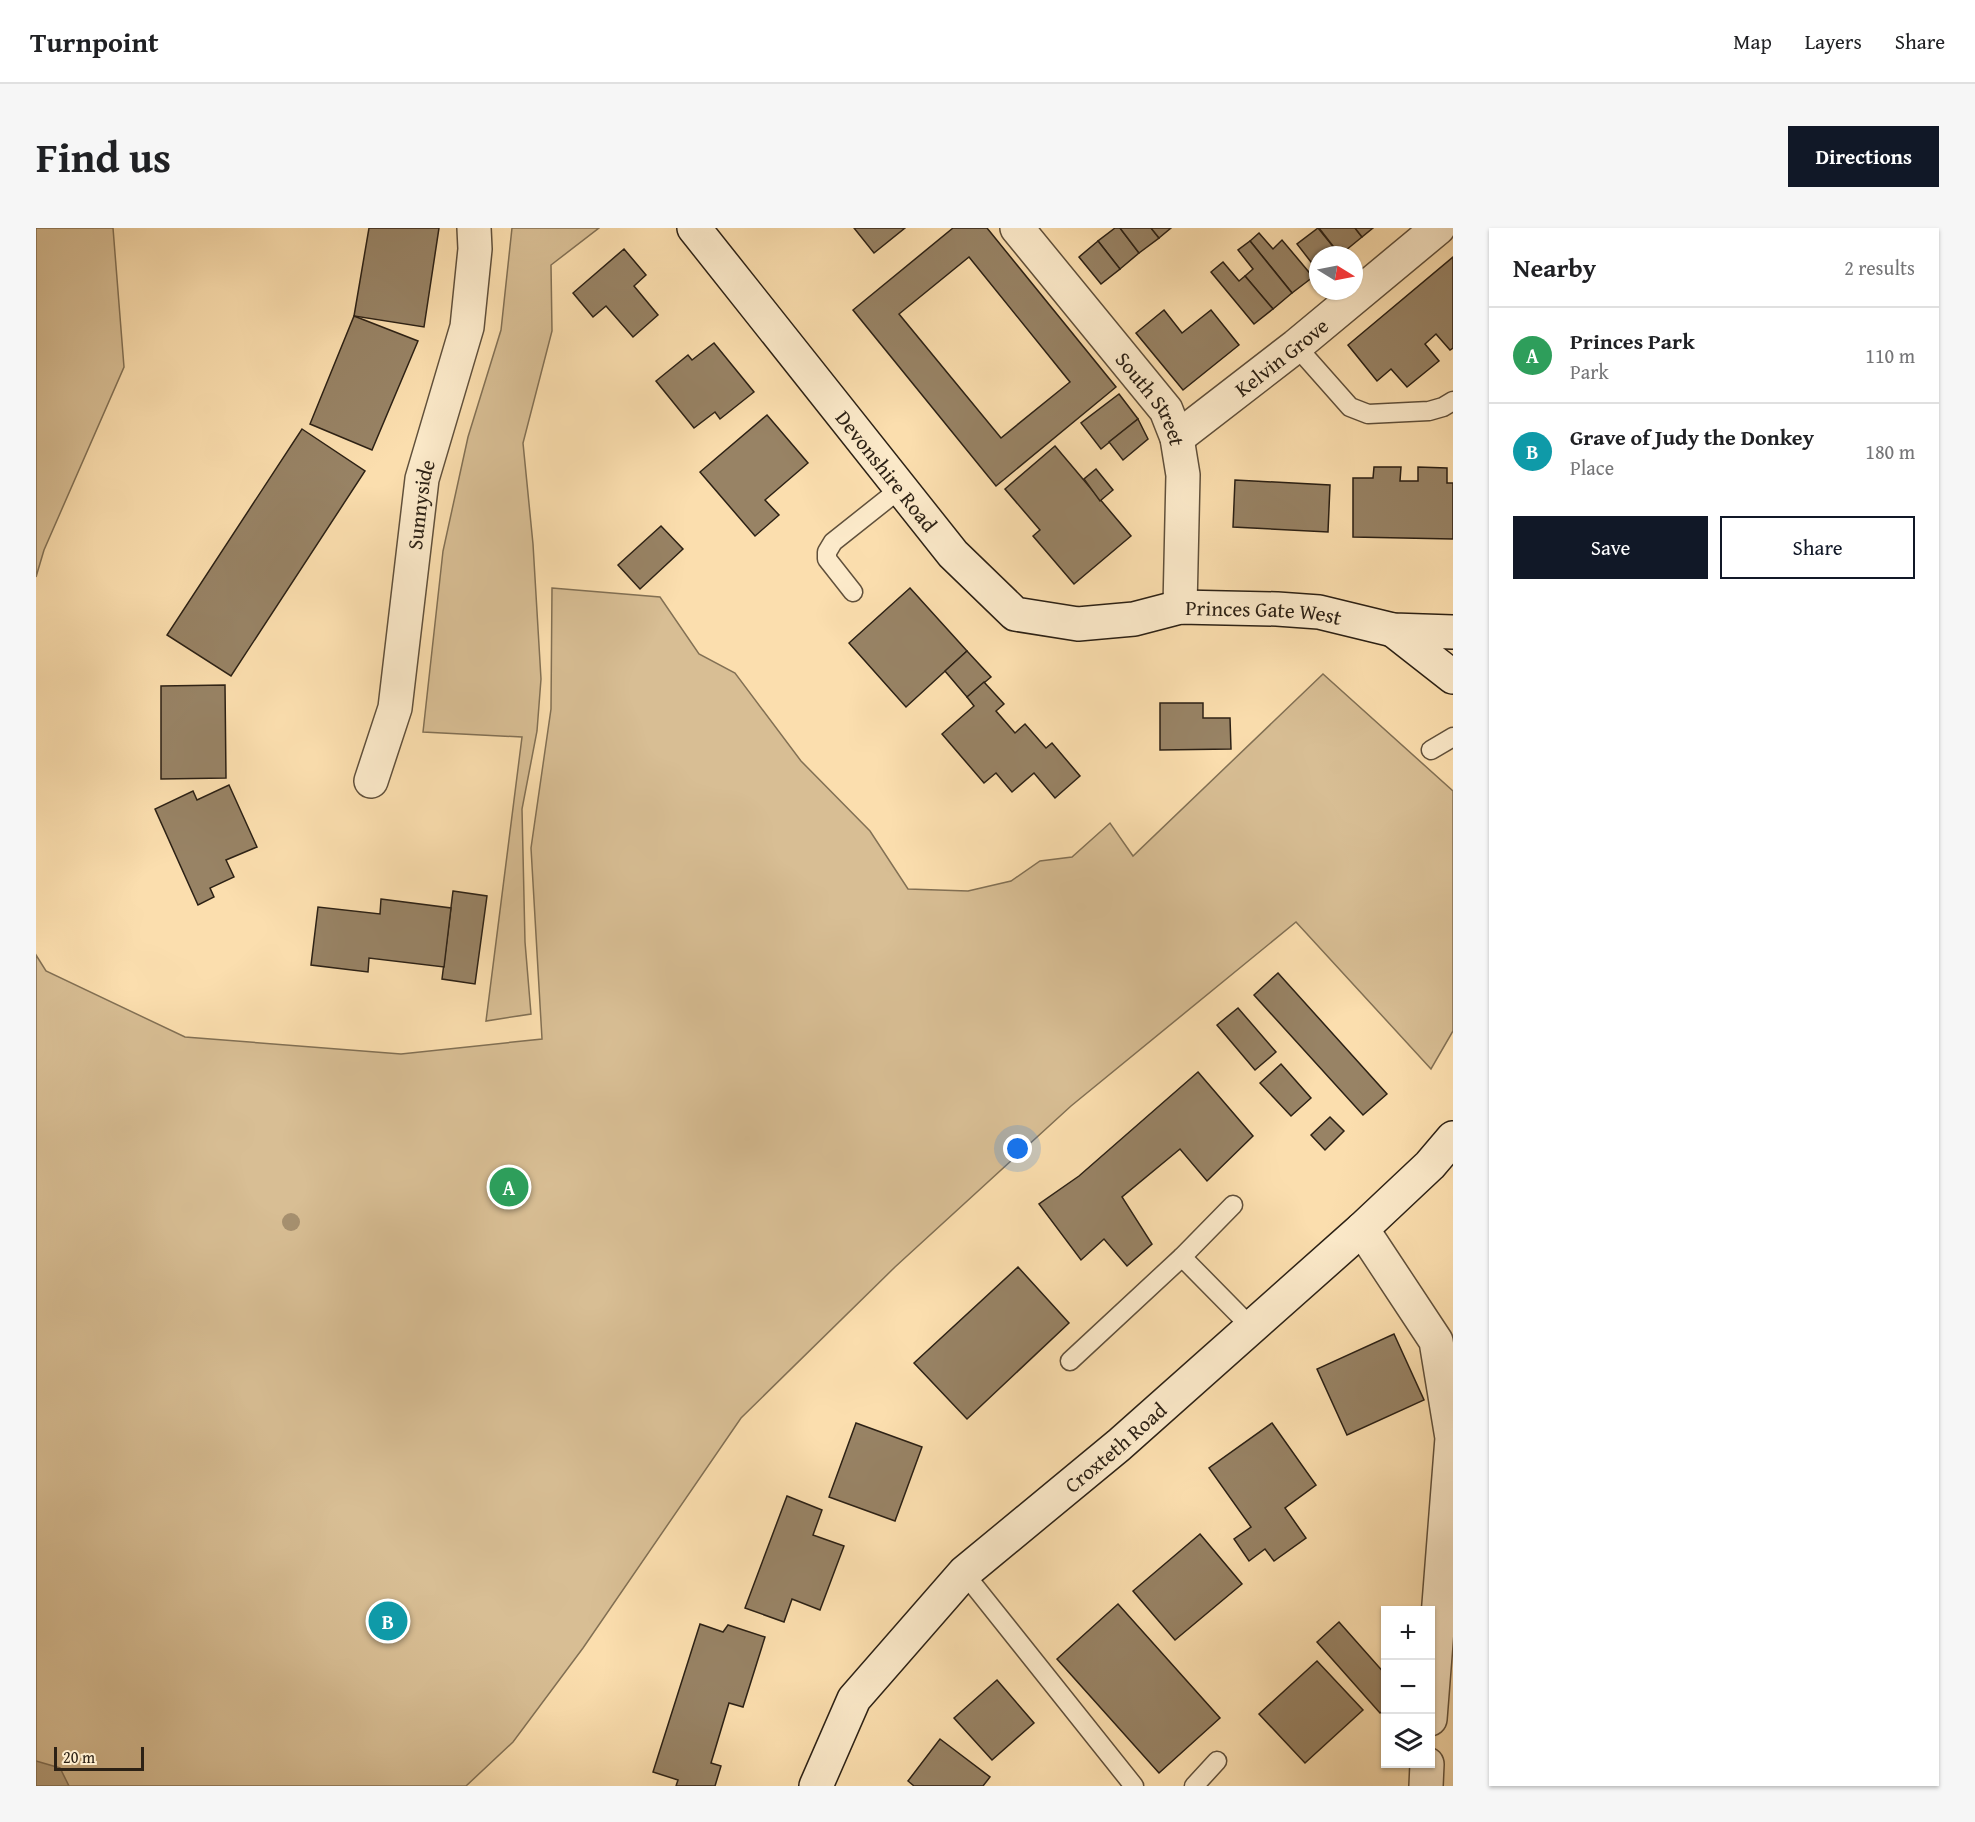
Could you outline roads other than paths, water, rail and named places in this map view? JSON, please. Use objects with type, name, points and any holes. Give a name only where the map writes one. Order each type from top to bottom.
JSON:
[{"type":"main road","name":"Sunnyside","points":[[371,781],[395,708],[422,479],[467,327],[475,249],[474,228]]},
{"type":"main road","name":"Devonshire Road","points":[[694,228],[953,554],[1015,614],[1077,624],[1134,619]]},
{"type":"main road","name":"Kelvin Grove","points":[[1177,438],[1296,346],[1438,228]]},
{"type":"main road","name":"South Street","points":[[1034,234],[1166,411],[1177,438],[1183,475],[1180,607]]},
{"type":"main road","name":"Princes Gate West","points":[[1134,619],[1180,607],[1277,609],[1319,612],[1393,630],[1453,632]]},
{"type":"main road","name":"Princes Gate West","points":[[1393,630],[1453,676]]},
{"type":"main road","name":"Croxteth Road","points":[[816,1786],[854,1699],[964,1573],[1119,1445],[1362,1229],[1430,1165],[1453,1138]]},
{"type":"main road","points":[[1362,1229],[1436,1341],[1448,1390],[1452,1438],[1431,1714]]},
{"type":"main road","points":[[1426,1786],[1427,1768]]},
{"type":"lane","points":[[1296,346],[1350,407],[1358,411],[1368,414],[1429,411],[1453,401]]},
{"type":"lane","points":[[853,592],[826,559],[827,552],[832,542],[901,488]]},
{"type":"lane","points":[[1431,750],[1453,737]]},
{"type":"lane","points":[[1070,1361],[1182,1257],[1233,1204]]},
{"type":"lane","points":[[1182,1257],[1251,1327]]},
{"type":"lane","points":[[964,1573],[1134,1786]]},
{"type":"lane","points":[[1194,1786],[1217,1761]]},
{"type":"place","name":"Princes Park","points":[[509,1187]]},
{"type":"place","name":"Grave of Judy the Donkey","points":[[388,1621]]}]
